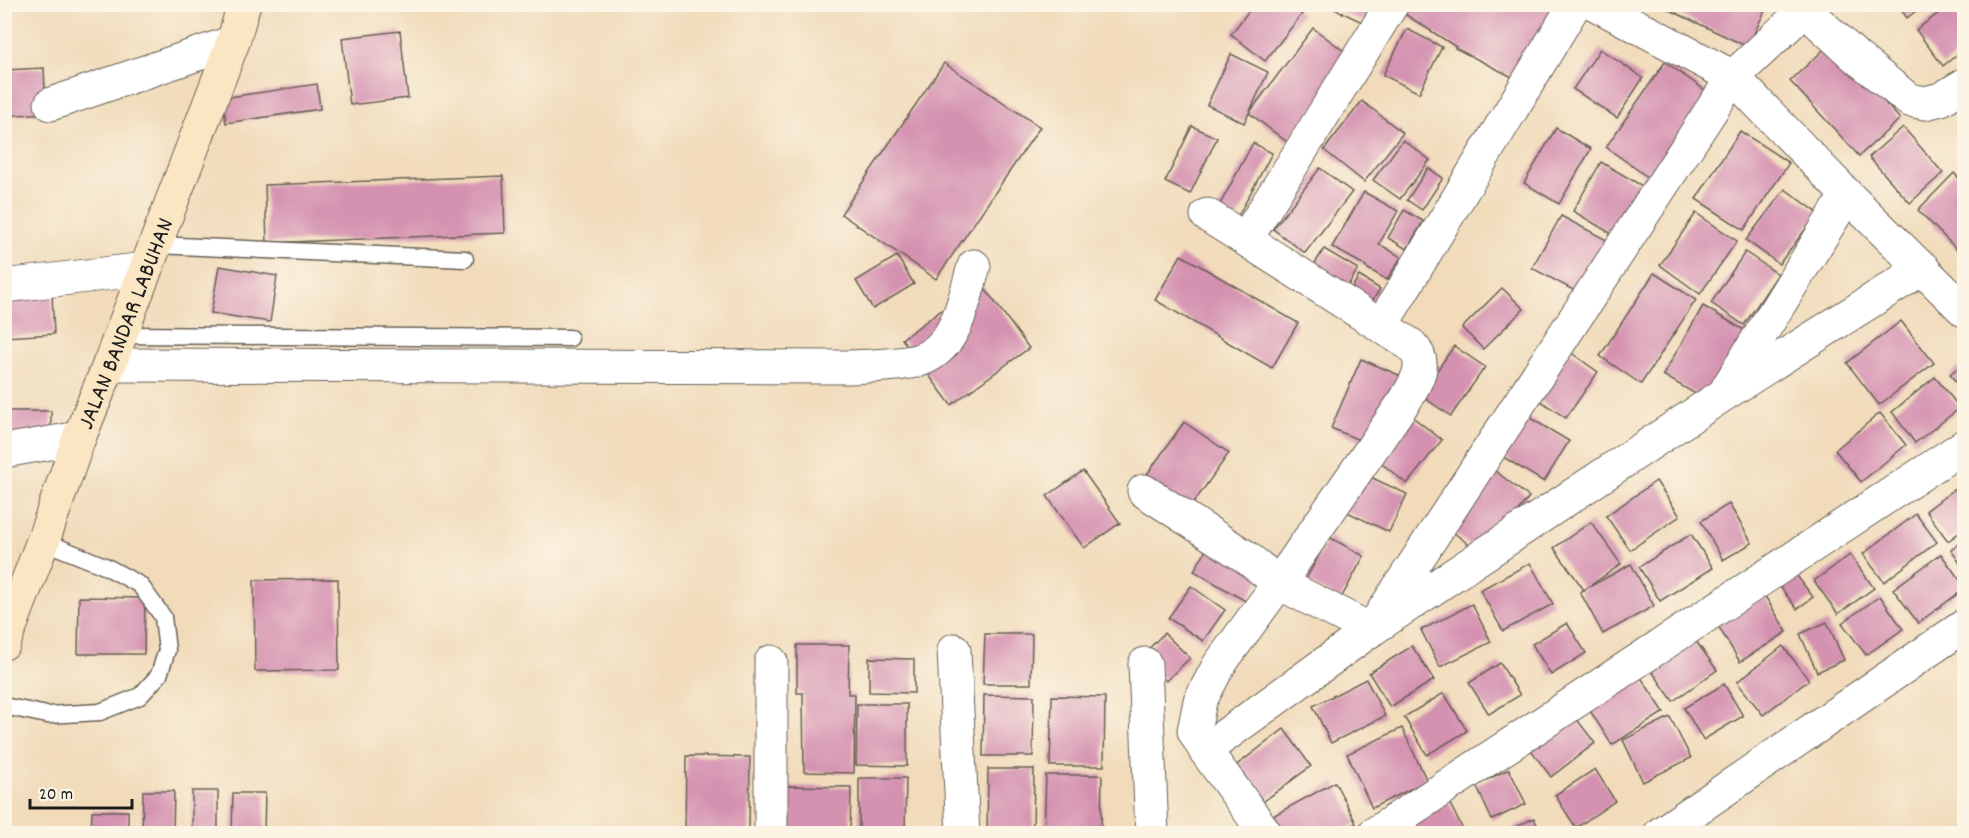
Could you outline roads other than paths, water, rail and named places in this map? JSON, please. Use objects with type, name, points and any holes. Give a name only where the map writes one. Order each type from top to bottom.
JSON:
[{"type":"main road","name":"JALAN BANDAR LABUHAN","points":[[4,643],[44,541],[79,438],[110,365],[233,42],[244,4]]},
{"type":"street","points":[[1245,238],[1392,4]]},
{"type":"street","points":[[1381,326],[1575,4]]},
{"type":"street","points":[[1594,4],[1733,77],[1847,195],[1965,310]]},
{"type":"street","points":[[1371,630],[1733,77],[1808,7],[1856,56],[1909,100],[1925,103],[1941,99],[1965,85]]},
{"type":"street","points":[[51,104],[233,42]]},
{"type":"street","points":[[1724,395],[1847,195]]},
{"type":"street","points":[[1207,215],[1411,345],[1419,353],[1421,364],[1415,384],[1280,583],[1219,665],[1200,701],[1200,740],[1266,834]]},
{"type":"street","points":[[4,286],[150,257]]},
{"type":"street","points":[[110,365],[847,367],[885,365],[918,360],[937,350],[949,338],[959,317],[974,266]]},
{"type":"street","points":[[1149,738],[1200,740],[1371,630],[1724,395],[1923,268]]},
{"type":"street","points":[[4,451],[79,438]]},
{"type":"street","points":[[1374,834],[1965,446]]},
{"type":"street","points":[[1144,491],[1246,557],[1280,583],[1371,630]]},
{"type":"street","points":[[1660,834],[1965,626]]},
{"type":"street","points":[[954,650],[963,834]]},
{"type":"street","points":[[771,662],[771,834]]},
{"type":"street","points":[[1145,664],[1152,834]]},
{"type":"lane","points":[[150,257],[465,259]]},
{"type":"lane","points":[[121,335],[570,338]]},
{"type":"lane","points":[[4,706],[47,715],[100,712],[140,696],[159,675],[167,650],[163,617],[140,585],[107,567],[44,541]]}]
